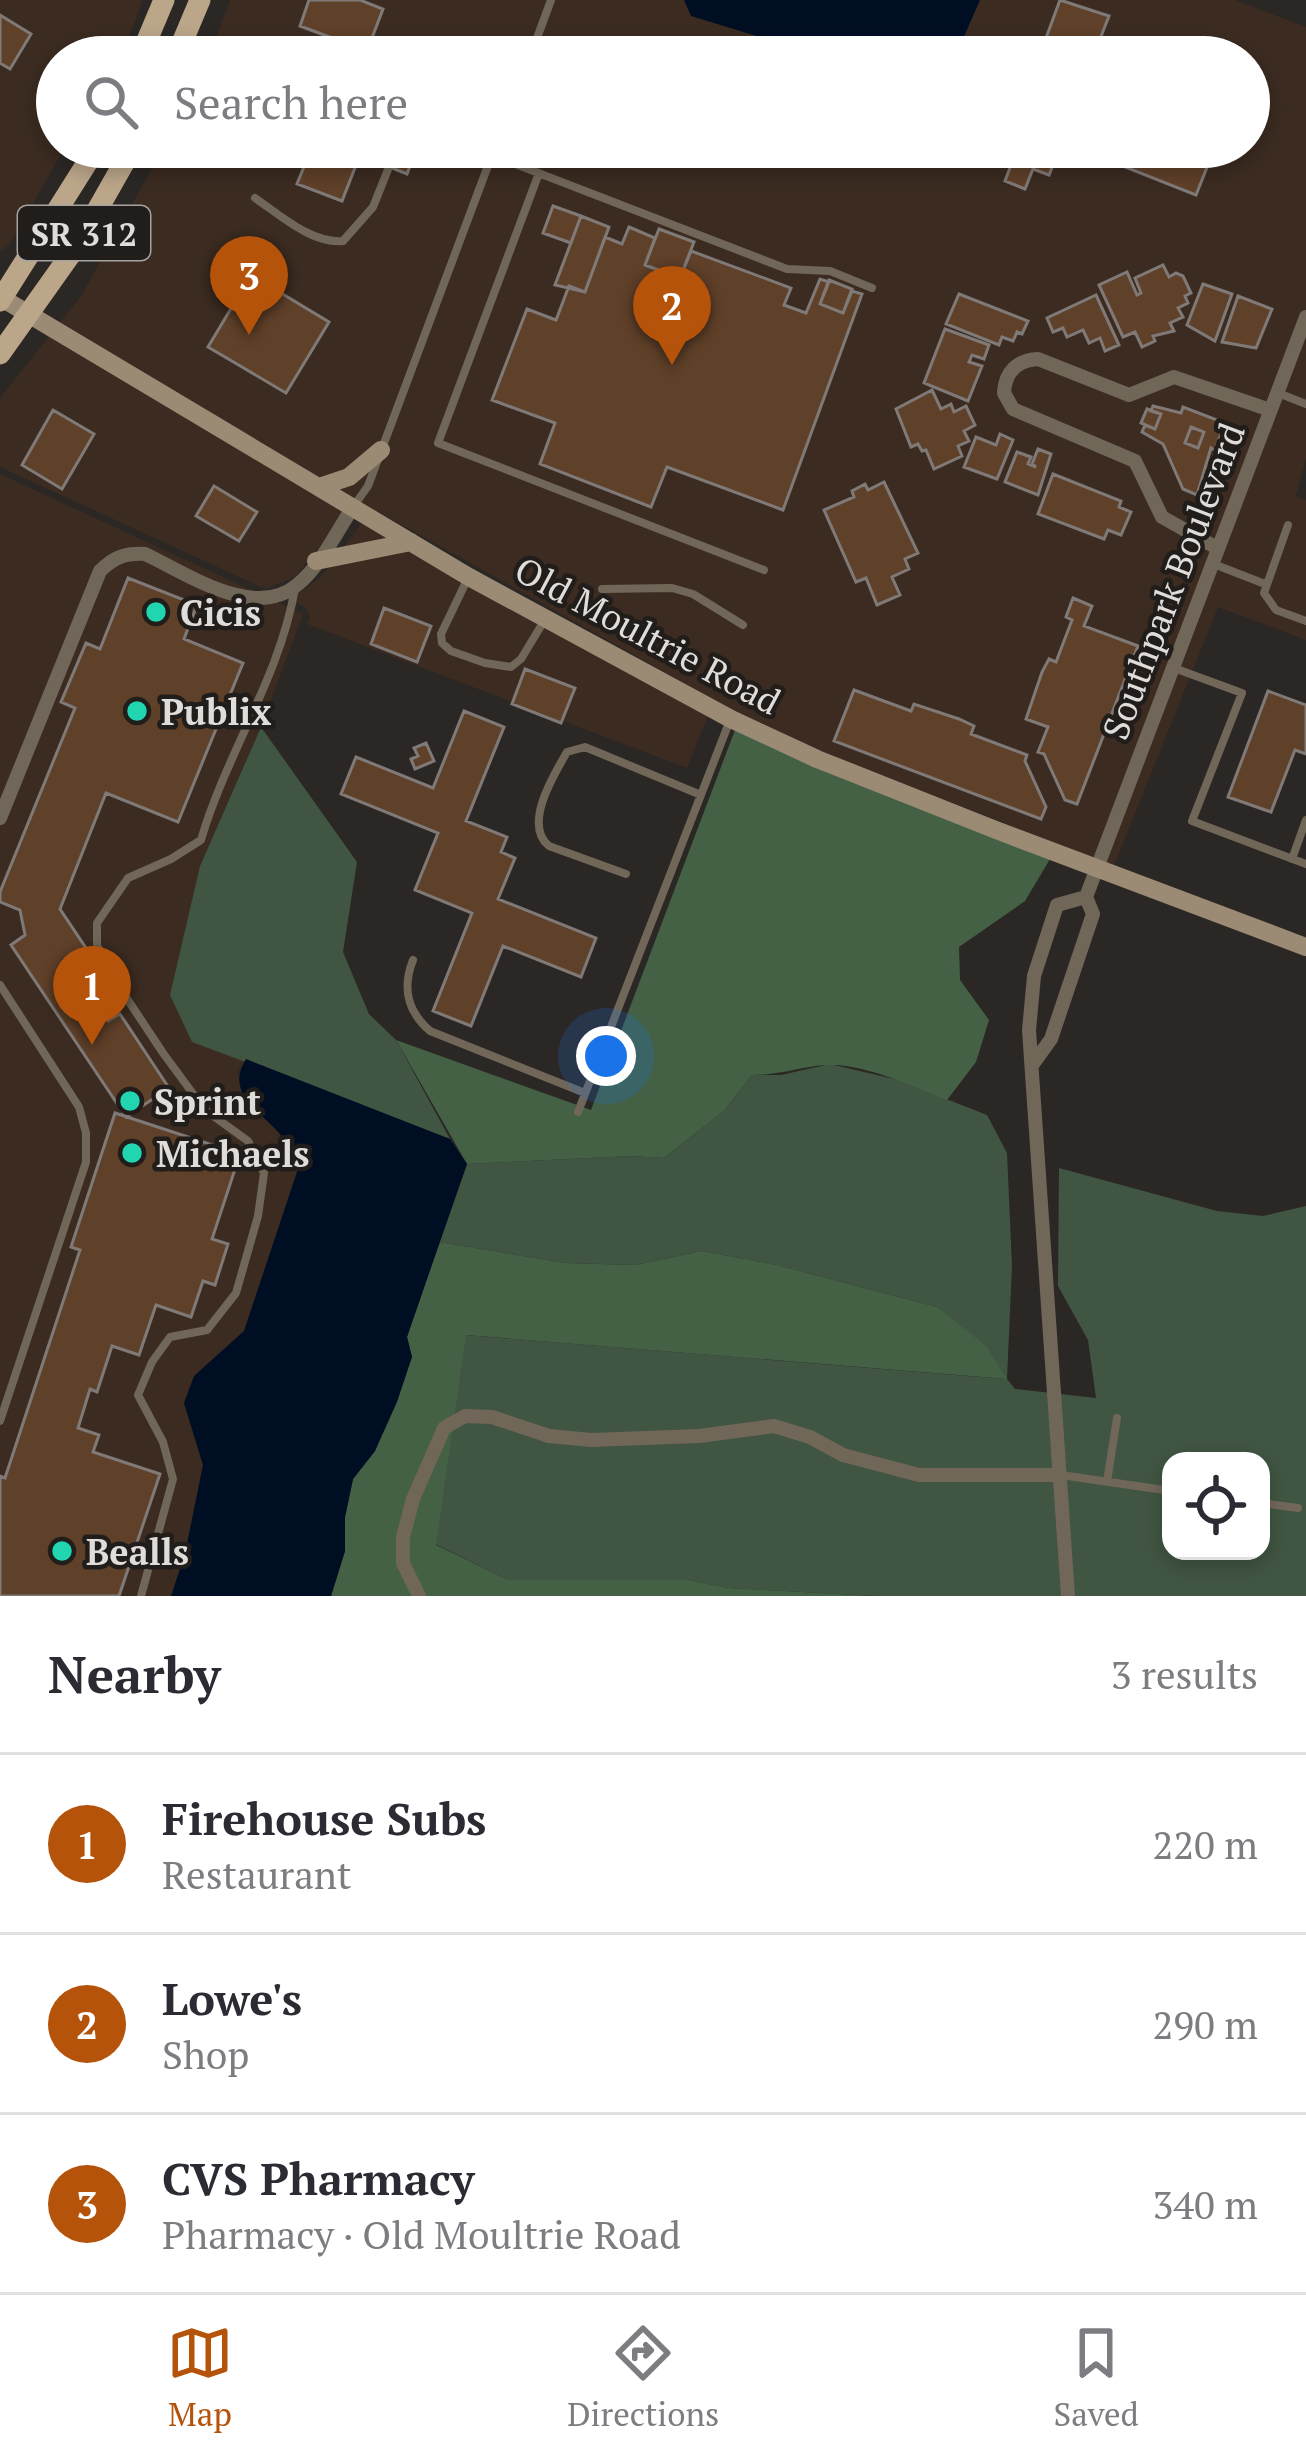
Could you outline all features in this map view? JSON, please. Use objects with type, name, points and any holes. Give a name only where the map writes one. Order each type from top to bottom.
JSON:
[{"type":"main road","points":[[149,36],[164,0]]},
{"type":"main road","points":[[185,36],[200,0]]},
{"type":"main road","name":"SR 312","points":[[1,299],[84,168]]},
{"type":"main road","name":"SR 312","points":[[0,354],[78,244],[122,168]]},
{"type":"main road","name":"Old Moultrie Road","points":[[1,299],[469,577],[730,719],[817,758],[1306,947]]},
{"type":"main road","points":[[319,487],[349,477],[381,450]]},
{"type":"main road","points":[[316,561],[412,542]]},
{"type":"street","name":"Southpark Boulevard","points":[[1086,897],[1306,317]]},
{"type":"street","points":[[1214,556],[1162,517],[1135,461],[1013,409],[1004,394],[1009,374],[1022,361],[1038,358],[1129,394],[1174,377],[1270,410]]},
{"type":"street","points":[[0,818],[100,571],[109,562],[131,553],[145,554],[250,599],[296,587],[353,507]]},
{"type":"street","points":[[1032,1066],[1051,1039],[1093,914],[1086,897],[1057,905],[1034,976],[1029,1030],[1068,1596]]},
{"type":"street","points":[[418,1596],[403,1563],[403,1538],[413,1499],[444,1428],[466,1416],[492,1417],[549,1436],[591,1440],[699,1436],[774,1426],[810,1437],[843,1455],[919,1475],[1060,1475]]},
{"type":"lane","points":[[538,36],[551,0]]},
{"type":"lane","points":[[254,198],[310,234],[331,242],[344,241],[373,207],[388,168]]},
{"type":"lane","points":[[353,507],[368,486],[488,168]]},
{"type":"lane","points":[[528,168],[787,269],[830,272],[872,288]]},
{"type":"lane","points":[[538,173],[438,443],[764,570]]},
{"type":"lane","points":[[1276,393],[1306,404]]},
{"type":"lane","points":[[1288,525],[1264,593],[1276,610],[1306,622]]},
{"type":"lane","points":[[1214,556],[1265,584]]},
{"type":"lane","points":[[469,577],[441,634],[442,643],[451,651],[511,667],[545,620]]},
{"type":"lane","points":[[141,1596],[173,1479],[163,1442],[138,1395],[152,1362],[170,1337],[207,1330],[236,1293],[258,1216],[264,1173],[248,1141],[205,1110],[163,1053],[112,976],[98,945],[97,923],[128,878],[201,840],[213,797],[289,627],[296,587]]},
{"type":"lane","points":[[602,589],[672,588],[693,594],[743,625]]},
{"type":"lane","points":[[1172,667],[1242,693],[1192,821],[1306,864]]},
{"type":"lane","points":[[578,1112],[730,719]]},
{"type":"lane","points":[[626,874],[540,839],[539,812],[567,752],[585,748],[701,795]]},
{"type":"lane","points":[[1292,859],[1306,820]]},
{"type":"lane","points":[[413,960],[407,999],[418,1021],[430,1031],[585,1093]]},
{"type":"lane","points":[[0,985],[79,1106],[86,1148],[86,1162],[0,1421]]},
{"type":"lane","points":[[1107,1482],[1117,1418]]},
{"type":"lane","points":[[1060,1475],[1162,1490]]},
{"type":"lane","points":[[1270,1504],[1298,1508]]},
{"type":"shaded area","points":[[0,0],[143,0],[129,36],[36,36],[36,168],[53,168],[11,243],[0,252]]},
{"type":"shaded area","points":[[230,0],[1235,0],[1306,27],[1306,458],[1296,496],[1306,500],[1306,640],[1218,607],[1114,866],[820,751],[741,715],[361,502],[59,323],[81,296],[152,168],[1270,168],[1270,36],[217,36]]},
{"type":"shaded area","points":[[49,336],[347,512],[295,577],[265,589],[0,467],[0,398]]},
{"type":"shaded area","points":[[0,474],[303,614],[261,727],[200,866],[192,1042],[246,1059],[238,1072],[242,1096],[283,1136],[298,1169],[244,1331],[195,1376],[184,1403],[203,1465],[185,1554],[171,1596],[0,1596]]},
{"type":"shaded area","points":[[362,522],[465,584],[708,716],[687,768],[307,624],[306,608],[289,600],[321,577]]},
{"type":"green space","points":[[261,727],[357,862],[343,952],[369,1014],[396,1040],[450,1139],[192,1042],[170,995],[200,866]]},
{"type":"green space","points":[[735,730],[1050,859],[1025,901],[959,947],[960,980],[989,1020],[976,1062],[947,1100],[842,1065],[752,1075],[724,1111],[664,1158],[467,1164],[396,1040],[591,1110]]},
{"type":"green space","points":[[830,1064],[898,1080],[987,1115],[1007,1153],[1012,1266],[1007,1379],[1015,1389],[1096,1398],[1088,1340],[1058,1286],[1059,1168],[1217,1211],[1263,1216],[1306,1206],[1306,1596],[876,1596],[729,1588],[688,1580],[509,1580],[435,1544],[465,1335],[1005,1379],[937,1307],[777,1265],[702,1251],[635,1265],[565,1263],[439,1242],[467,1164],[664,1158],[724,1111],[752,1075],[781,1075]]},
{"type":"green space","points":[[439,1242],[565,1263],[635,1265],[702,1251],[777,1265],[937,1307],[986,1346],[1007,1379],[466,1335],[436,1545],[509,1580],[688,1580],[729,1588],[876,1596],[331,1596],[345,1551],[345,1517],[353,1479],[375,1451],[412,1357],[407,1337]]},
{"type":"water","points":[[684,0],[980,0],[964,36],[756,36],[691,16]]},
{"type":"water","points":[[246,1059],[450,1139],[467,1164],[407,1337],[412,1357],[397,1402],[375,1451],[353,1479],[345,1517],[345,1551],[331,1596],[171,1596],[185,1554],[203,1465],[184,1403],[194,1376],[244,1331],[298,1169],[282,1137],[242,1092],[239,1082]]},
{"type":"building","points":[[309,0],[360,0],[383,9],[373,36],[327,36],[300,26]]},
{"type":"building","points":[[1060,0],[1109,16],[1101,36],[1047,36]]},
{"type":"building","points":[[0,15],[31,34],[10,69],[0,63]]},
{"type":"building","points":[[303,168],[355,168],[342,201],[297,184]]},
{"type":"building","points":[[1010,168],[1052,168],[1049,175],[1033,169],[1025,189],[1005,181]]},
{"type":"building","points":[[1128,168],[1207,168],[1196,195]]},
{"type":"building","points":[[553,206],[581,216],[571,243],[543,233]]},
{"type":"building","points":[[581,216],[609,227],[585,292],[555,285]]},
{"type":"building","points":[[629,227],[655,238],[645,265],[680,278],[691,251],[791,288],[784,305],[806,313],[820,279],[829,282],[820,304],[843,313],[852,291],[862,294],[783,510],[667,467],[651,507],[540,464],[555,423],[492,400],[527,309],[556,320],[569,286],[585,292],[605,237],[622,244]]},
{"type":"building","points":[[659,229],[694,242],[680,278],[645,265]]},
{"type":"building","points":[[1163,265],[1169,277],[1183,276],[1191,293],[1185,296],[1188,303],[1178,308],[1183,317],[1170,323],[1174,331],[1153,336],[1155,341],[1142,347],[1135,332],[1123,337],[1099,285],[1127,272],[1137,295],[1141,293],[1135,278]]},
{"type":"building","points":[[251,275],[329,322],[286,393],[208,347]]},
{"type":"building","points":[[829,280],[852,289],[843,313],[820,304]]},
{"type":"building","points":[[1203,284],[1232,294],[1215,341],[1187,325]]},
{"type":"building","points":[[959,294],[1028,321],[1022,334],[1017,332],[1013,341],[1002,337],[999,345],[946,324]]},
{"type":"building","points":[[1096,295],[1119,345],[1105,351],[1100,338],[1089,343],[1083,330],[1067,337],[1063,328],[1053,332],[1047,318]]},
{"type":"building","points":[[1238,296],[1272,309],[1256,348],[1222,342]]},
{"type":"building","points":[[945,329],[989,345],[984,359],[972,355],[969,362],[982,366],[968,401],[924,383]]},
{"type":"building","points":[[932,390],[941,409],[951,404],[954,412],[966,406],[975,425],[964,431],[969,441],[958,446],[962,456],[934,469],[926,450],[918,444],[911,447],[896,409]]},
{"type":"building","points":[[1153,406],[1181,413],[1183,407],[1225,423],[1215,450],[1211,448],[1197,495],[1183,489],[1163,444],[1142,432],[1145,425],[1155,429],[1161,414],[1151,411]]},
{"type":"building","points":[[1147,409],[1161,414],[1155,429],[1141,423]]},
{"type":"building","points":[[53,410],[94,434],[62,489],[22,465]]},
{"type":"building","points":[[1191,427],[1204,432],[1198,448],[1185,443]]},
{"type":"building","points":[[1000,434],[1013,440],[997,479],[964,467],[976,437],[996,445]]},
{"type":"building","points":[[1038,449],[1051,454],[1038,495],[1005,482],[1017,452],[1031,457],[1028,464],[1036,467],[1032,464]]},
{"type":"building","points":[[1053,474],[1121,501],[1119,507],[1131,512],[1121,535],[1108,530],[1104,539],[1038,514]]},
{"type":"building","points":[[884,482],[918,553],[905,559],[909,569],[892,577],[900,595],[877,605],[866,578],[856,582],[824,510],[854,497],[852,491],[865,484],[868,490]]},
{"type":"building","points":[[214,486],[257,512],[239,541],[196,516]]},
{"type":"building","points":[[128,578],[197,605],[184,639],[243,663],[178,822],[106,793],[60,909],[104,975],[86,989],[108,1021],[120,1014],[169,1088],[126,1117],[11,945],[25,935],[20,910],[0,902],[0,892],[75,708],[61,702],[86,643],[100,649]]},
{"type":"building","points":[[1073,598],[1092,606],[1084,626],[1138,646],[1077,804],[1065,800],[1044,754],[1038,752],[1048,727],[1026,719],[1042,672],[1049,659],[1056,662],[1072,620],[1066,617]]},
{"type":"building","points":[[384,608],[431,626],[417,662],[371,644]]},
{"type":"building","points":[[525,669],[575,688],[561,723],[512,704]]},
{"type":"building","points":[[854,690],[911,711],[914,704],[959,719],[974,726],[971,734],[1027,755],[1025,761],[1046,807],[1041,819],[834,741]]},
{"type":"building","points":[[1268,691],[1306,705],[1306,754],[1295,750],[1271,812],[1228,797]]},
{"type":"building","points":[[464,711],[504,727],[466,821],[507,837],[501,852],[515,858],[498,899],[596,938],[581,977],[503,946],[471,1026],[433,1011],[472,913],[415,890],[438,833],[341,794],[356,757],[433,788]]},
{"type":"building","points":[[426,743],[434,761],[415,769],[411,759],[418,756],[414,748]]},
{"type":"building","points":[[115,1113],[240,1154],[212,1239],[228,1244],[215,1285],[203,1281],[191,1317],[156,1305],[139,1355],[112,1346],[97,1392],[90,1389],[78,1428],[99,1435],[93,1452],[160,1474],[119,1596],[0,1596],[0,1476],[5,1478],[80,1250],[71,1247]]},
{"type":"place","name":"CVS Pharmacy","points":[[249,335]]},
{"type":"place","name":"Lowe's","points":[[672,365]]},
{"type":"place","name":"Cicis","points":[[156,612]]},
{"type":"place","name":"Publix","points":[[137,711]]},
{"type":"place","name":"Firehouse Subs","points":[[92,1045]]},
{"type":"place","name":"Sprint","points":[[130,1101]]},
{"type":"place","name":"Michaels","points":[[132,1153]]},
{"type":"place","name":"Bealls","points":[[62,1551]]}]
